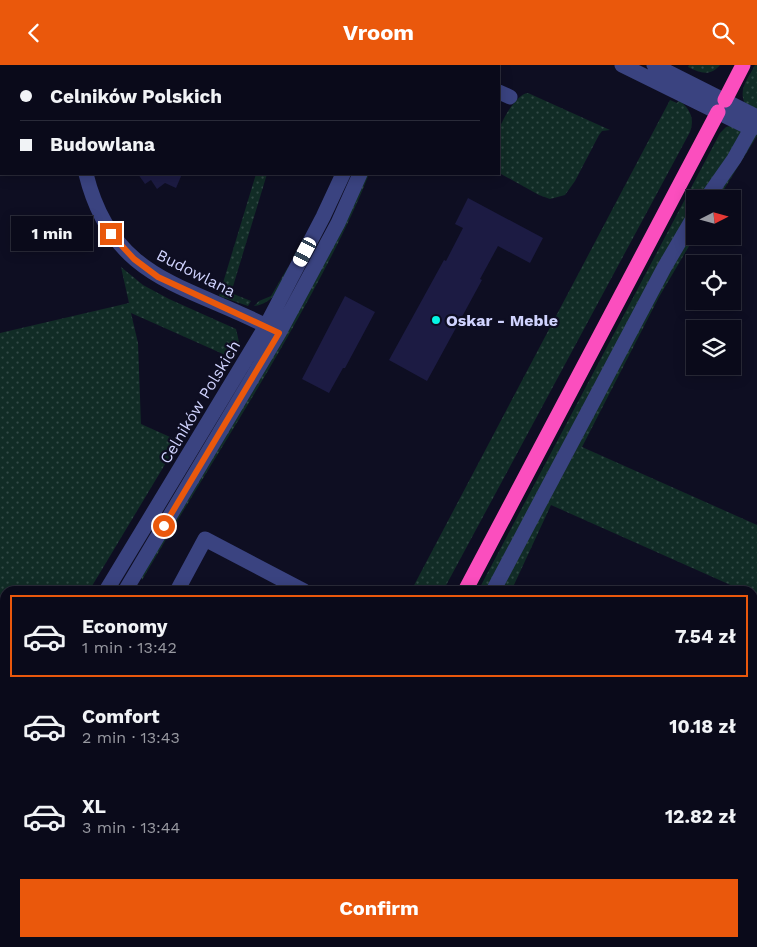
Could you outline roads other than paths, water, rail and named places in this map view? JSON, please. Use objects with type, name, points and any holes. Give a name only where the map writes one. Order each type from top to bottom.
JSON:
[{"type":"highway","points":[[468,586],[743,65]]},
{"type":"street","points":[[622,65],[722,106],[755,122],[734,159],[712,190]]},
{"type":"street","points":[[654,65],[722,106]]},
{"type":"street","name":"Budowlana","points":[[86,175],[92,198],[101,217],[111,234],[134,259],[158,277],[273,329]]},
{"type":"street","name":"Celników Polskich","points":[[135,586],[273,329],[343,175]]},
{"type":"street","name":"Celników Polskich","points":[[109,586],[335,229],[360,175]]},
{"type":"street","points":[[496,586],[664,268],[686,230]]},
{"type":"street","points":[[180,586],[205,539],[294,586]]},
{"type":"place","name":"Oskar - Meble","points":[[436,320]]}]
